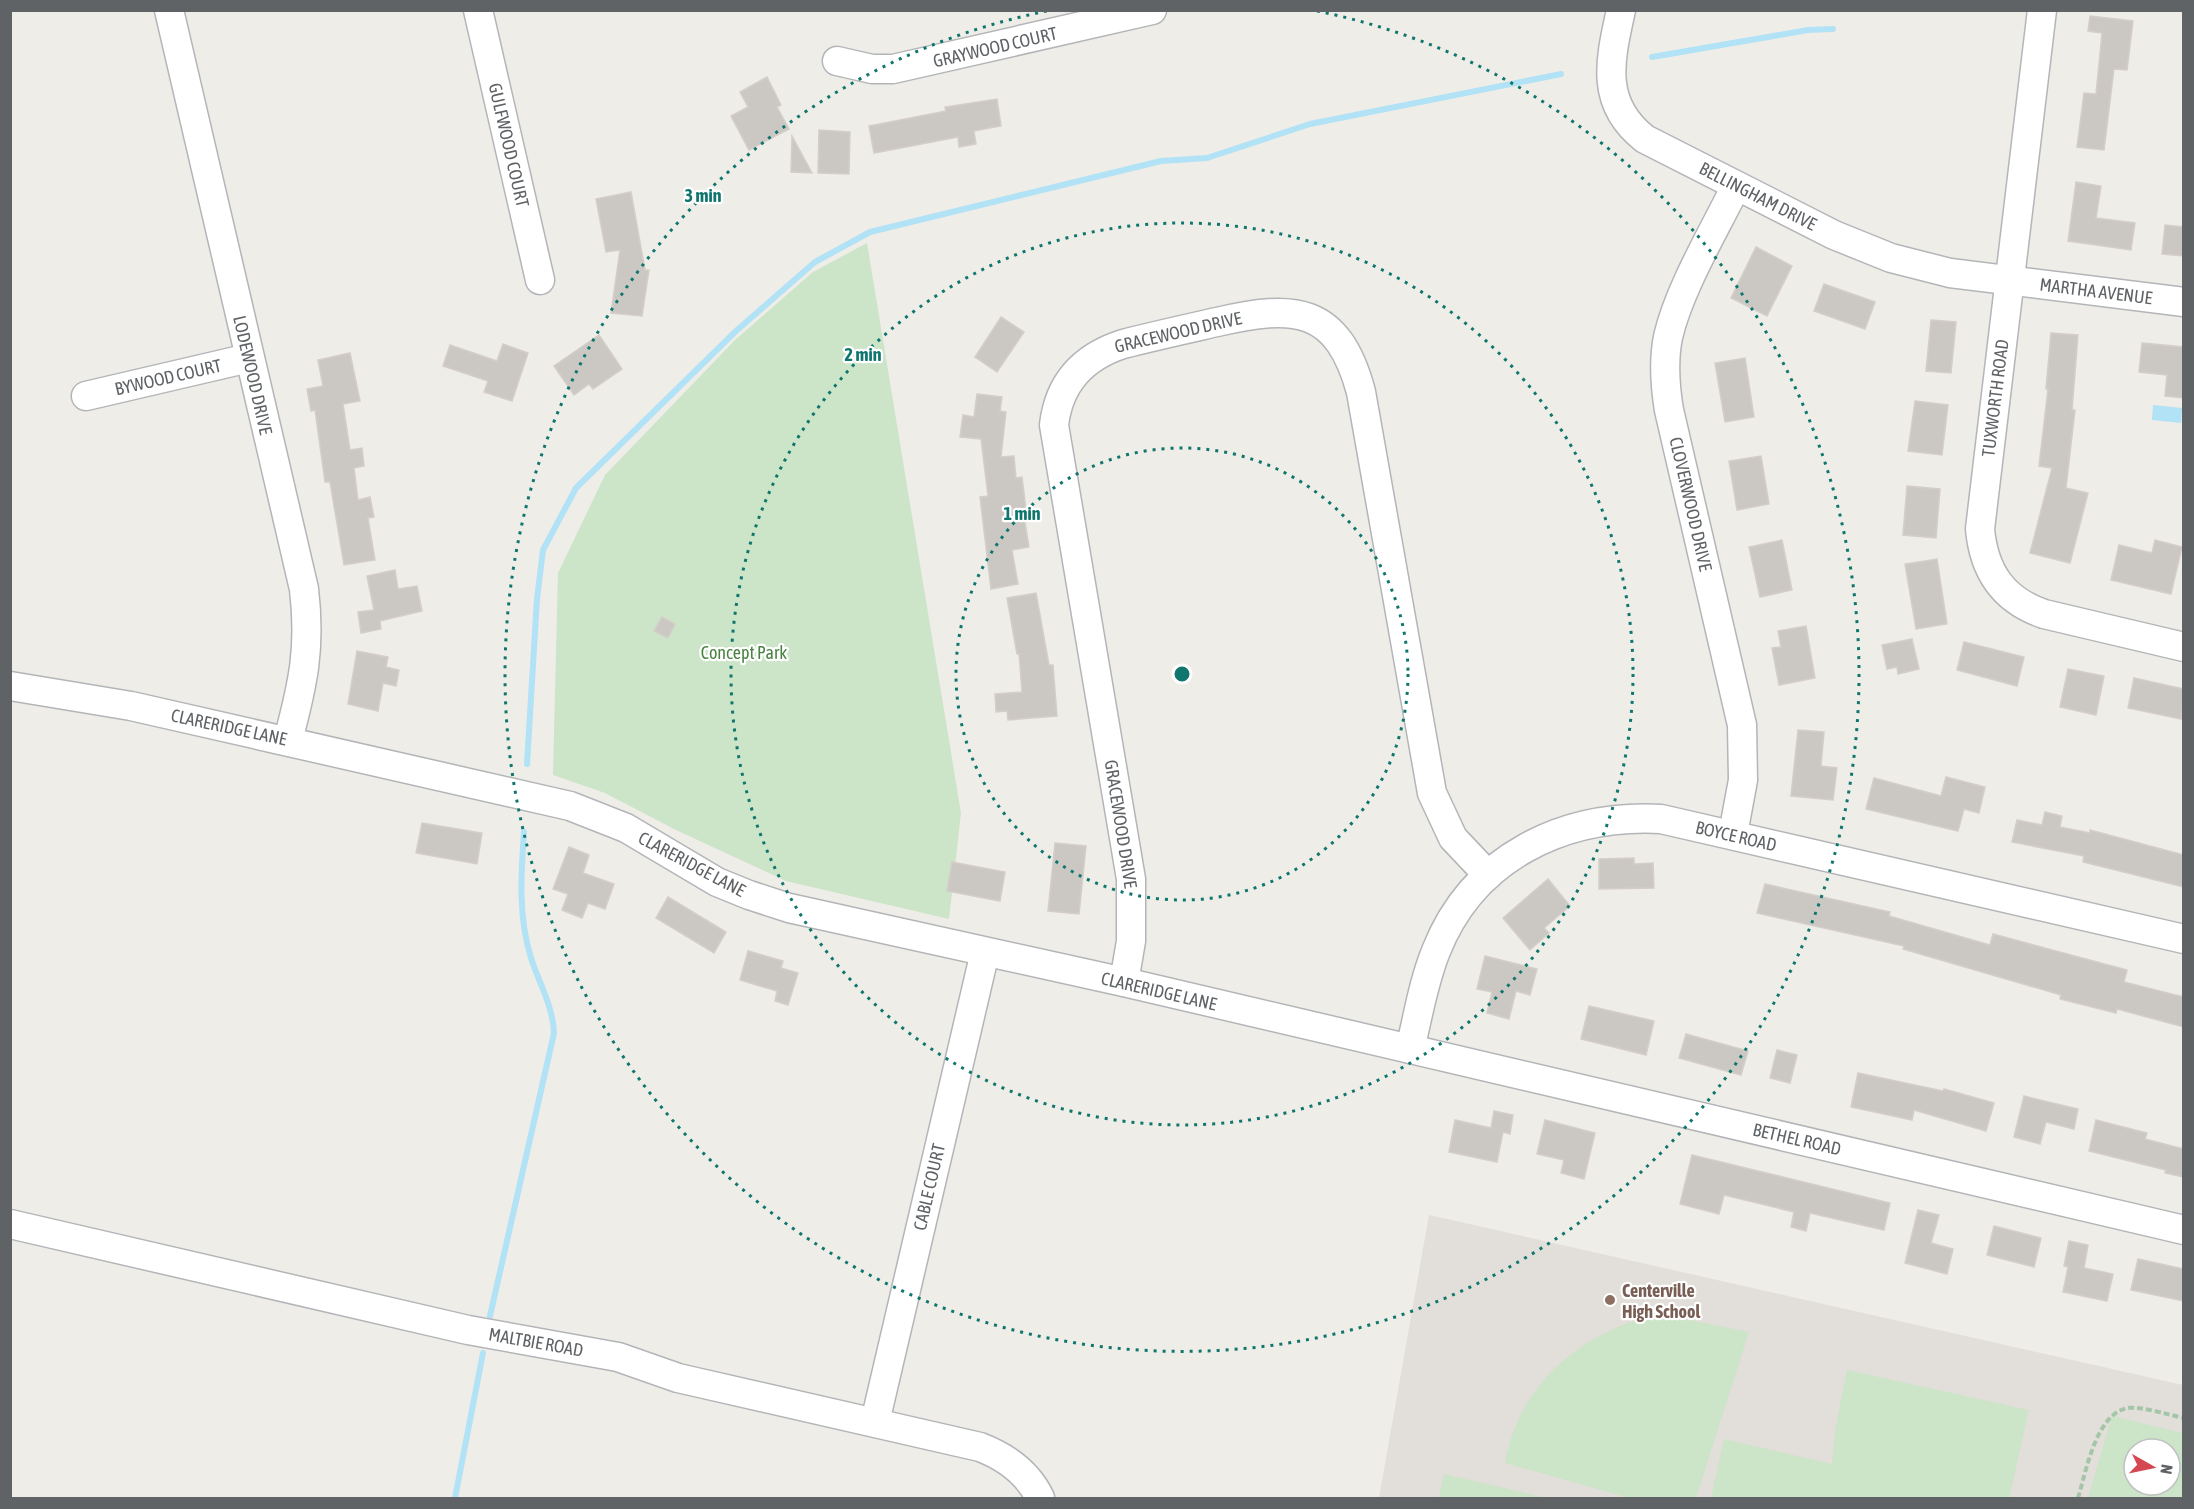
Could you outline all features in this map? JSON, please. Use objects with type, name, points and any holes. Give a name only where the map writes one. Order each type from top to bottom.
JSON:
[{"type":"street","name":"LODEWOOD DRIVE","points":[[169,10],[303,589],[307,619],[304,678],[288,740]]},
{"type":"street","name":"GULFWOOD COURT","points":[[478,10],[540,280]]},
{"type":"street","name":"GRAYWOOD COURT","points":[[837,61],[872,69],[893,69],[1152,10]]},
{"type":"street","name":"BELLINGHAM DRIVE","points":[[1621,10],[1610,58],[1610,80],[1623,116],[1645,139],[1834,235],[1891,258],[1950,273],[2009,280]]},
{"type":"street","name":"TUXWORTH ROAD","points":[[2042,10],[1980,529],[1987,567],[2001,588],[2025,608],[2184,647]]},
{"type":"street","name":"CLOVERWOOD DRIVE","points":[[1733,834],[1743,780],[1742,725],[1669,410],[1665,362],[1668,338],[1677,309],[1736,186]]},
{"type":"street","name":"MARTHA AVENUE","points":[[2009,280],[2184,302]]},
{"type":"street","name":"GRACEWOOD DRIVE","points":[[1124,982],[1131,941],[1131,879],[1054,425],[1059,400],[1072,376],[1083,363],[1103,350],[1123,344],[1253,314],[1276,311],[1310,319],[1331,332],[1341,343],[1353,363],[1361,392],[1432,793],[1453,838],[1488,875]]},
{"type":"street","name":"BYWOOD COURT","points":[[86,396],[249,358]]},
{"type":"street","name":"CLARERIDGE LANE","points":[[10,686],[131,706],[570,806],[626,828],[717,882],[749,896],[789,908],[1124,982],[1410,1049]]},
{"type":"street","name":"BOYCE ROAD","points":[[1410,1049],[1435,952],[1460,906],[1488,875],[1544,838],[1598,821],[1633,818],[1661,819],[2184,939]]},
{"type":"street","name":"CABLE COURT","points":[[875,1422],[985,952]]},
{"type":"street","name":"BETHEL ROAD","points":[[1410,1049],[2184,1230]]},
{"type":"street","name":"MALTBIE ROAD","points":[[10,1224],[468,1330],[618,1357],[678,1378],[988,1450],[1025,1475],[1040,1498]]},
{"type":"path","points":[[2078,1498],[2097,1436],[2108,1419],[2129,1408],[2184,1418]]},
{"type":"shaded area","name":"Centerville High School","points":[[1429,1215],[2183,1385],[2183,1498],[1379,1498]]},
{"type":"green space","name":"Concept Park","points":[[867,243],[961,813],[949,919],[786,881],[676,830],[605,793],[553,775],[558,573],[605,475],[735,340],[813,272]]},
{"type":"green space","points":[[1661,1318],[1690,1320],[1749,1332],[1696,1498],[1629,1498],[1505,1463],[1520,1417],[1532,1396],[1563,1361],[1602,1334],[1625,1324]]},
{"type":"green space","points":[[1847,1370],[2029,1410],[2009,1498],[1711,1498],[1724,1439],[1832,1464],[1835,1431]]},
{"type":"green space","points":[[2112,1416],[2183,1433],[2183,1498],[2088,1498]]},
{"type":"green space","points":[[1444,1474],[1547,1498],[1439,1498]]},
{"type":"water","points":[[2153,405],[2182,408],[2181,423],[2152,420]]},
{"type":"building","points":[[2090,16],[2133,21],[2127,70],[2114,69],[2104,150],[2077,147],[2084,93],[2096,94],[2102,33],[2088,31]]},
{"type":"building","points":[[767,77],[781,105],[777,107],[789,129],[749,150],[731,116],[748,107],[740,92]]},
{"type":"building","points":[[997,99],[1001,126],[974,131],[976,144],[959,147],[958,137],[874,153],[869,126],[946,111],[945,107]]},
{"type":"building","points":[[819,130],[850,132],[849,174],[818,173]]},
{"type":"building","points":[[792,136],[812,173],[791,172]]},
{"type":"building","points":[[2076,182],[2101,186],[2096,218],[2135,223],[2131,250],[2068,241]]},
{"type":"building","points":[[631,192],[645,270],[649,270],[642,316],[611,313],[620,250],[606,252],[596,199]]},
{"type":"building","points":[[2165,225],[2184,227],[2184,256],[2162,254]]},
{"type":"building","points":[[1756,247],[1792,266],[1767,316],[1731,298]]},
{"type":"building","points":[[1824,284],[1875,302],[1865,329],[1814,311]]},
{"type":"building","points":[[1001,317],[1024,332],[997,372],[975,357]]},
{"type":"building","points":[[1931,320],[1956,322],[1951,373],[1926,371]]},
{"type":"building","points":[[2051,333],[2078,335],[2072,410],[2075,410],[2066,488],[2088,493],[2070,563],[2030,553],[2052,468],[2039,466],[2048,389],[2046,389]]},
{"type":"building","points":[[599,335],[622,369],[593,389],[589,384],[574,395],[554,366]]},
{"type":"building","points":[[2142,343],[2184,347],[2184,398],[2165,396],[2167,375],[2139,372]]},
{"type":"building","points":[[503,344],[528,353],[512,401],[484,392],[488,381],[443,366],[450,345],[497,361]]},
{"type":"building","points":[[350,353],[360,401],[343,404],[350,450],[362,448],[364,466],[354,468],[358,500],[370,497],[374,517],[368,518],[375,560],[344,565],[330,482],[325,482],[315,410],[311,411],[307,389],[323,386],[318,360]]},
{"type":"building","points":[[1745,358],[1754,417],[1725,422],[1715,363]]},
{"type":"building","points":[[977,394],[1002,397],[1000,411],[1006,412],[1001,457],[1014,456],[1016,478],[1022,477],[1026,510],[1023,510],[1029,547],[1012,550],[1018,584],[991,589],[980,497],[988,496],[981,439],[960,437],[963,415],[974,417]]},
{"type":"building","points":[[1915,401],[1948,405],[1942,455],[1908,451]]},
{"type":"building","points":[[1761,456],[1769,504],[1737,510],[1729,461]]},
{"type":"building","points":[[1907,486],[1940,489],[1936,538],[1903,535]]},
{"type":"building","points":[[1782,540],[1792,590],[1760,597],[1749,547]]},
{"type":"building","points":[[2155,540],[2182,547],[2171,594],[2111,580],[2119,545],[2152,553]]},
{"type":"building","points":[[1937,559],[1947,624],[1916,629],[1905,564]]},
{"type":"building","points":[[395,570],[398,589],[417,586],[422,611],[380,621],[381,629],[361,633],[358,612],[374,610],[367,576]]},
{"type":"building","points":[[1036,593],[1049,665],[1053,665],[1057,716],[1008,720],[1007,711],[996,712],[995,694],[1022,692],[1019,654],[1017,654],[1007,598]]},
{"type":"building","points":[[662,617],[675,624],[668,638],[654,631]]},
{"type":"building","points":[[1806,626],[1815,678],[1779,685],[1772,648],[1781,647],[1778,631]]},
{"type":"building","points":[[1912,639],[1919,669],[1898,674],[1897,667],[1887,669],[1882,645]]},
{"type":"building","points":[[1964,642],[2024,657],[2017,686],[1957,670]]},
{"type":"building","points":[[357,651],[388,657],[386,667],[399,670],[396,686],[383,683],[378,711],[348,704]]},
{"type":"building","points":[[2068,669],[2104,676],[2096,715],[2060,707]]},
{"type":"building","points":[[2134,678],[2184,689],[2181,719],[2128,708]]},
{"type":"building","points":[[1798,730],[1824,732],[1821,766],[1837,768],[1833,800],[1791,796]]},
{"type":"building","points":[[1946,777],[1985,787],[1979,813],[1964,809],[1958,831],[1866,809],[1874,778],[1941,796]]},
{"type":"building","points":[[2045,812],[2062,816],[2060,827],[2090,833],[2090,830],[2184,855],[2184,887],[2083,862],[2084,856],[2012,842],[2017,820],[2042,825]]},
{"type":"building","points":[[422,823],[482,833],[477,864],[416,853]]},
{"type":"building","points":[[1055,843],[1086,846],[1079,914],[1048,911]]},
{"type":"building","points":[[569,847],[589,855],[583,873],[614,884],[605,909],[588,903],[582,918],[562,910],[568,894],[553,889]]},
{"type":"building","points":[[1634,858],[1634,864],[1653,863],[1654,888],[1599,889],[1599,859]]},
{"type":"building","points":[[952,862],[1005,872],[1000,901],[947,891]]},
{"type":"building","points":[[1548,879],[1570,906],[1544,928],[1549,933],[1530,950],[1503,918]]},
{"type":"building","points":[[1765,884],[1890,912],[1889,916],[1990,945],[1993,934],[2127,970],[2124,982],[2184,997],[2184,1027],[2117,1009],[2116,1013],[2060,999],[2061,995],[1903,949],[1904,946],[1757,913]]},
{"type":"building","points":[[668,897],[726,932],[714,953],[656,918]]},
{"type":"building","points":[[748,951],[783,961],[781,968],[798,973],[788,1005],[775,1001],[777,991],[740,980]]},
{"type":"building","points":[[1485,956],[1537,969],[1530,995],[1516,991],[1509,1019],[1487,1013],[1492,992],[1477,989]]},
{"type":"building","points":[[1589,1006],[1654,1021],[1646,1055],[1581,1039]]},
{"type":"building","points":[[1686,1034],[1748,1051],[1741,1075],[1679,1058]]},
{"type":"building","points":[[1777,1050],[1797,1055],[1790,1083],[1770,1078]]},
{"type":"building","points":[[1858,1073],[1943,1091],[1944,1089],[1994,1103],[1986,1131],[1914,1110],[1912,1120],[1851,1107]]},
{"type":"building","points":[[2024,1096],[2078,1109],[2074,1129],[2046,1122],[2040,1144],[2014,1137]]},
{"type":"building","points":[[1494,1111],[1513,1115],[1510,1134],[1503,1132],[1497,1162],[1449,1152],[1455,1120],[1491,1128]]},
{"type":"building","points":[[1545,1120],[1595,1133],[1584,1179],[1561,1173],[1564,1160],[1537,1154]]},
{"type":"building","points":[[2096,1120],[2147,1133],[2145,1139],[2184,1149],[2184,1177],[2165,1173],[2166,1170],[2089,1151]]},
{"type":"building","points":[[1692,1155],[1890,1203],[1884,1230],[1810,1213],[1806,1231],[1791,1227],[1794,1212],[1724,1195],[1719,1214],[1680,1204]]},
{"type":"building","points":[[1918,1210],[1939,1215],[1931,1243],[1953,1249],[1947,1274],[1905,1263]]},
{"type":"building","points":[[1994,1226],[2041,1238],[2034,1267],[1987,1255]]},
{"type":"building","points":[[2069,1241],[2088,1245],[2084,1268],[2113,1274],[2107,1301],[2063,1292],[2068,1267],[2064,1266]]},
{"type":"building","points":[[2138,1259],[2184,1269],[2184,1301],[2131,1290]]},
{"type":"waterway","points":[[1652,57],[1808,30],[1833,29]]},
{"type":"waterway","points":[[527,764],[537,599],[543,550],[576,488],[736,331],[815,262],[870,232],[1161,161],[1207,158],[1310,124],[1561,74]]},
{"type":"waterway","points":[[490,1316],[554,1033],[551,1013],[531,958],[524,927],[521,880],[524,832]]},
{"type":"waterway","points":[[455,1498],[483,1353]]},
{"type":"place","name":"Centerville High School","points":[[1610,1300]]}]
